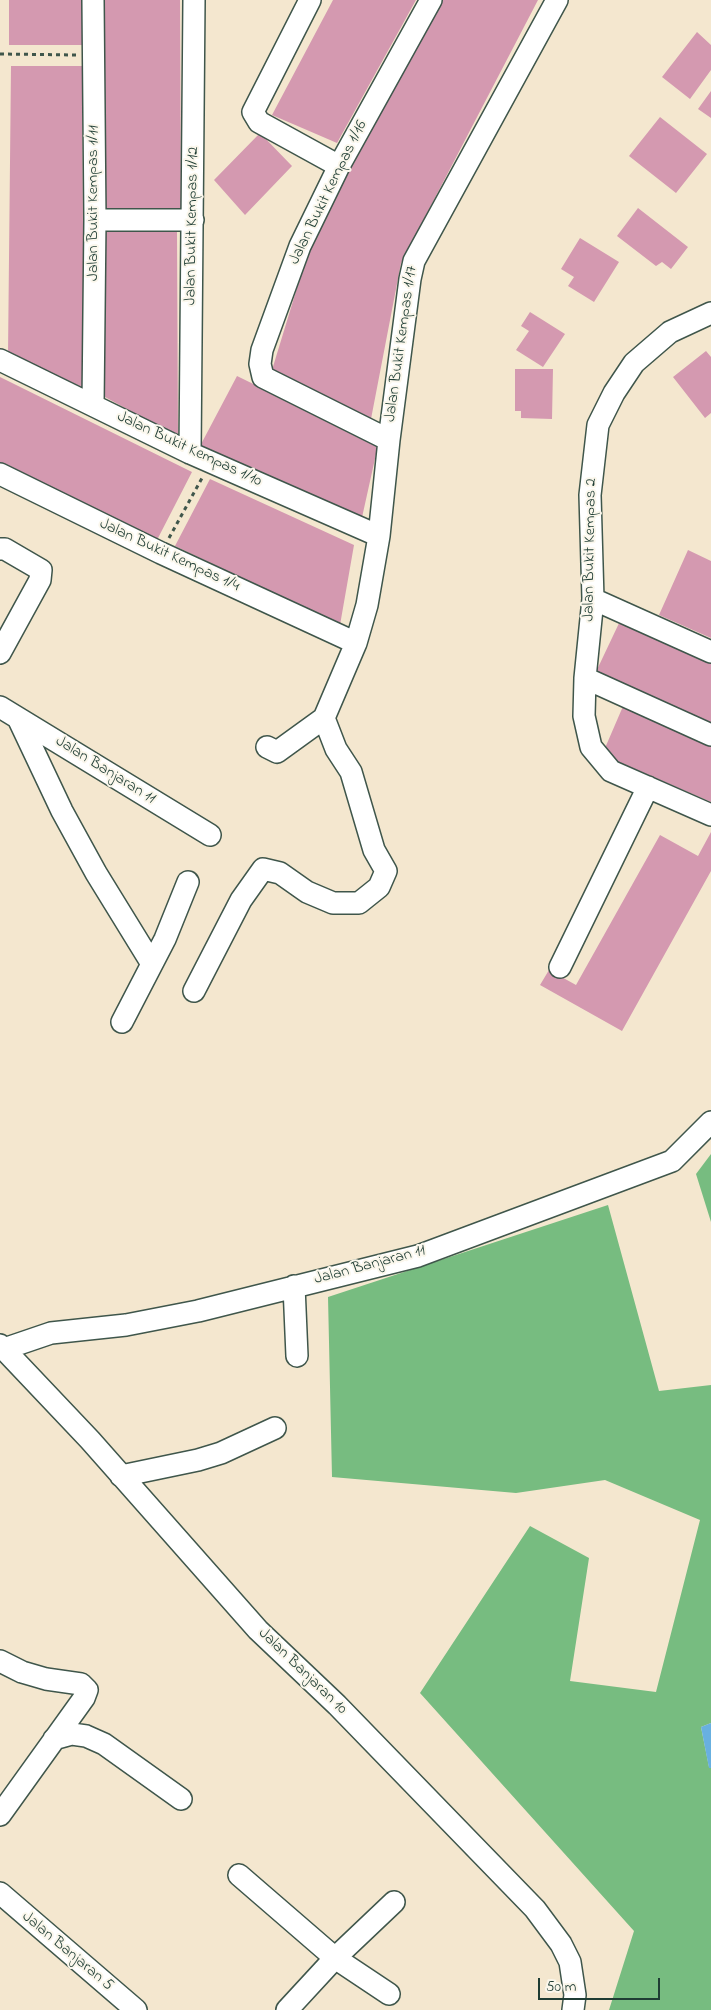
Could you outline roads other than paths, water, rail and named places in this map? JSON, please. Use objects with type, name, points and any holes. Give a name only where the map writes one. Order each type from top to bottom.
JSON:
[{"type":"street","name":"Jalan Bukit Kempas 1/11","points":[[93,0],[92,56],[95,220],[93,405]]},
{"type":"street","name":"Jalan Bukit Kempas 1/12","points":[[190,452],[194,0]]},
{"type":"street","points":[[310,0],[252,112],[259,122],[339,166]]},
{"type":"street","name":"Jalan Bukit Kempas 1/16","points":[[389,440],[263,377],[260,364],[262,350],[300,246],[339,166],[431,0]]},
{"type":"street","name":"Jalan Bukit Kempas 1/17","points":[[324,718],[347,639],[367,605],[379,536],[389,440],[410,278],[414,261],[557,0]]},
{"type":"street","points":[[95,220],[193,220]]},
{"type":"street","name":"Jalan Bukit Kempas 2","points":[[648,787],[611,771],[591,747],[584,716],[585,678],[593,599],[590,495],[598,425],[614,392],[634,363],[670,332],[711,313]]},
{"type":"street","name":"Jalan Bukit Kempas 1/10","points":[[0,360],[211,462],[379,536]]},
{"type":"street","name":"Jalan Bukit Kempas 1/4","points":[[0,474],[161,553],[347,639]]},
{"type":"street","points":[[0,549],[5,549],[41,570],[40,580],[0,653]]},
{"type":"street","points":[[593,599],[711,652]]},
{"type":"street","points":[[585,678],[711,734]]},
{"type":"street","points":[[9,713],[96,874],[152,964]]},
{"type":"street","name":"Jalan Banjaran 11","points":[[9,713],[210,835]]},
{"type":"street","points":[[194,991],[242,900],[263,869],[280,873],[307,892],[334,903],[359,903],[379,887],[386,871],[374,850],[351,772],[336,749],[324,718],[277,752],[267,747]]},
{"type":"street","points":[[560,967],[648,787],[711,815]]},
{"type":"street","points":[[122,1022],[165,939],[188,882]]},
{"type":"street","name":"Jalan Banjaran 11","points":[[2,1347],[51,1333],[126,1325],[198,1311],[418,1256],[672,1161],[711,1122]]},
{"type":"street","points":[[294,1286],[297,1356]]},
{"type":"street","name":"Jalan Banjaran 10","points":[[2,1347],[90,1440],[258,1630],[337,1705],[536,1910],[561,1944],[570,1962],[575,1988],[573,2010]]},
{"type":"street","points":[[121,1476],[198,1460],[221,1453],[275,1428]]},
{"type":"street","points":[[0,1661],[22,1672],[46,1679],[81,1684],[87,1690],[84,1698],[0,1815]]},
{"type":"street","points":[[54,1739],[72,1734],[86,1736],[104,1744],[181,1799]]},
{"type":"street","points":[[239,1876],[335,1958],[389,1994]]},
{"type":"street","points":[[287,2010],[335,1958],[394,1902]]},
{"type":"street","name":"Jalan Banjaran 5","points":[[3,1904],[136,2010]]},
{"type":"water","points":[[711,1723],[711,1768],[709,1768],[701,1727]]}]
